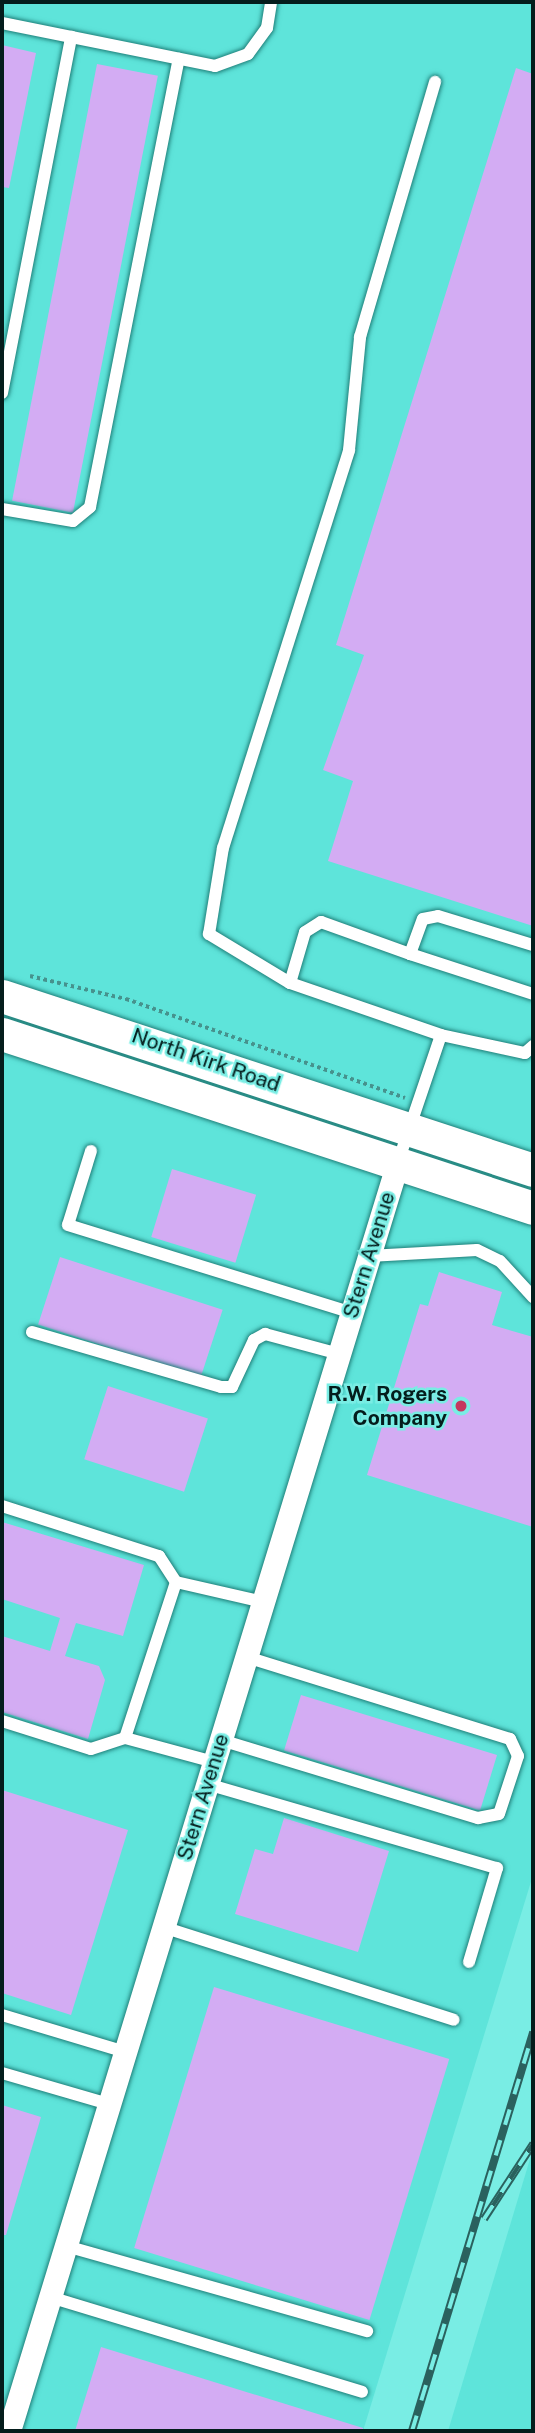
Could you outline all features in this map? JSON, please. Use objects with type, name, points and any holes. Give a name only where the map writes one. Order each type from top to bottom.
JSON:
[{"type":"main road","name":"North Kirk Road","points":[[13,985],[414,1115],[533,1170]]},
{"type":"main road","name":"North Kirk Road","points":[[2,1034],[533,1208]]},
{"type":"street","name":"Stern Avenue","points":[[9,2431],[398,1162]]},
{"type":"lane","points":[[2,23],[215,66],[248,54],[267,28],[271,2]]},
{"type":"lane","points":[[2,393],[71,37]]},
{"type":"lane","points":[[2,509],[73,521],[90,507],[179,59]]},
{"type":"lane","points":[[435,82],[360,337],[349,450],[223,848],[209,934],[290,983],[441,1035],[530,1052]]},
{"type":"lane","points":[[410,954],[423,919],[438,916],[533,945]]},
{"type":"lane","points":[[290,983],[311,924],[533,994]]},
{"type":"lane","points":[[398,1162],[441,1035]]},
{"type":"lane","points":[[91,1151],[68,1225],[352,1313]]},
{"type":"lane","points":[[369,1256],[477,1250],[500,1261],[533,1297]]},
{"type":"lane","points":[[32,1332],[221,1387],[232,1387],[254,1340],[265,1334],[339,1354]]},
{"type":"lane","points":[[2,1506],[159,1556],[176,1582],[263,1602]]},
{"type":"lane","points":[[125,1738],[176,1582]]},
{"type":"lane","points":[[2,1721],[91,1749],[125,1738],[217,1751],[478,1818],[499,1814],[518,1756],[510,1739],[246,1657]]},
{"type":"lane","points":[[207,1784],[497,1868],[469,1962]]},
{"type":"lane","points":[[163,1927],[453,2020]]},
{"type":"lane","points":[[2,2015],[125,2052]]},
{"type":"lane","points":[[2,2073],[109,2104]]},
{"type":"lane","points":[[66,2246],[367,2331]]},
{"type":"lane","points":[[50,2297],[362,2392]]},
{"type":"path","points":[[13,985],[126,999],[414,1115]]},
{"type":"shaded area","points":[[2,2],[533,2],[533,1158],[2,984]]},
{"type":"shaded area","points":[[2,1047],[533,1219],[533,1875],[363,2431],[2,2431]]},
{"type":"shaded area","points":[[533,2149],[533,2431],[448,2431]]},
{"type":"building","points":[[2,45],[36,53],[9,188],[2,187]]},
{"type":"building","points":[[97,64],[158,76],[73,513],[12,501]]},
{"type":"building","points":[[516,68],[533,74],[533,926],[328,861],[353,781],[323,770],[364,655],[336,645]]},
{"type":"building","points":[[172,1169],[256,1195],[235,1263],[151,1237]]},
{"type":"building","points":[[60,1257],[223,1310],[201,1377],[38,1325]]},
{"type":"building","name":"R.W. Rogers Company","points":[[439,1272],[502,1292],[492,1325],[533,1337],[533,1527],[367,1475],[420,1304],[428,1306]]},
{"type":"building","points":[[108,1386],[208,1418],[184,1492],[84,1459]]},
{"type":"building","points":[[2,1522],[144,1565],[123,1636],[76,1623],[65,1656],[99,1666],[105,1680],[88,1739],[2,1712],[2,1636],[50,1651],[60,1618],[2,1599]]},
{"type":"building","points":[[301,1695],[497,1755],[480,1810],[284,1750]]},
{"type":"building","points":[[2,1790],[128,1830],[71,2015],[2,1993]]},
{"type":"building","points":[[284,1818],[389,1851],[358,1952],[235,1914],[255,1849],[273,1854]]},
{"type":"building","points":[[214,1987],[449,2059],[369,2320],[134,2248]]},
{"type":"building","points":[[2,2105],[41,2117],[6,2235],[2,2235]]},
{"type":"building","points":[[101,2347],[363,2428],[363,2431],[75,2431]]},
{"type":"railway","points":[[412,2431],[533,2032]]},
{"type":"railway","points":[[484,2219],[533,2144]]},
{"type":"place","name":"R.W. Rogers Company","points":[[461,1406]]}]
